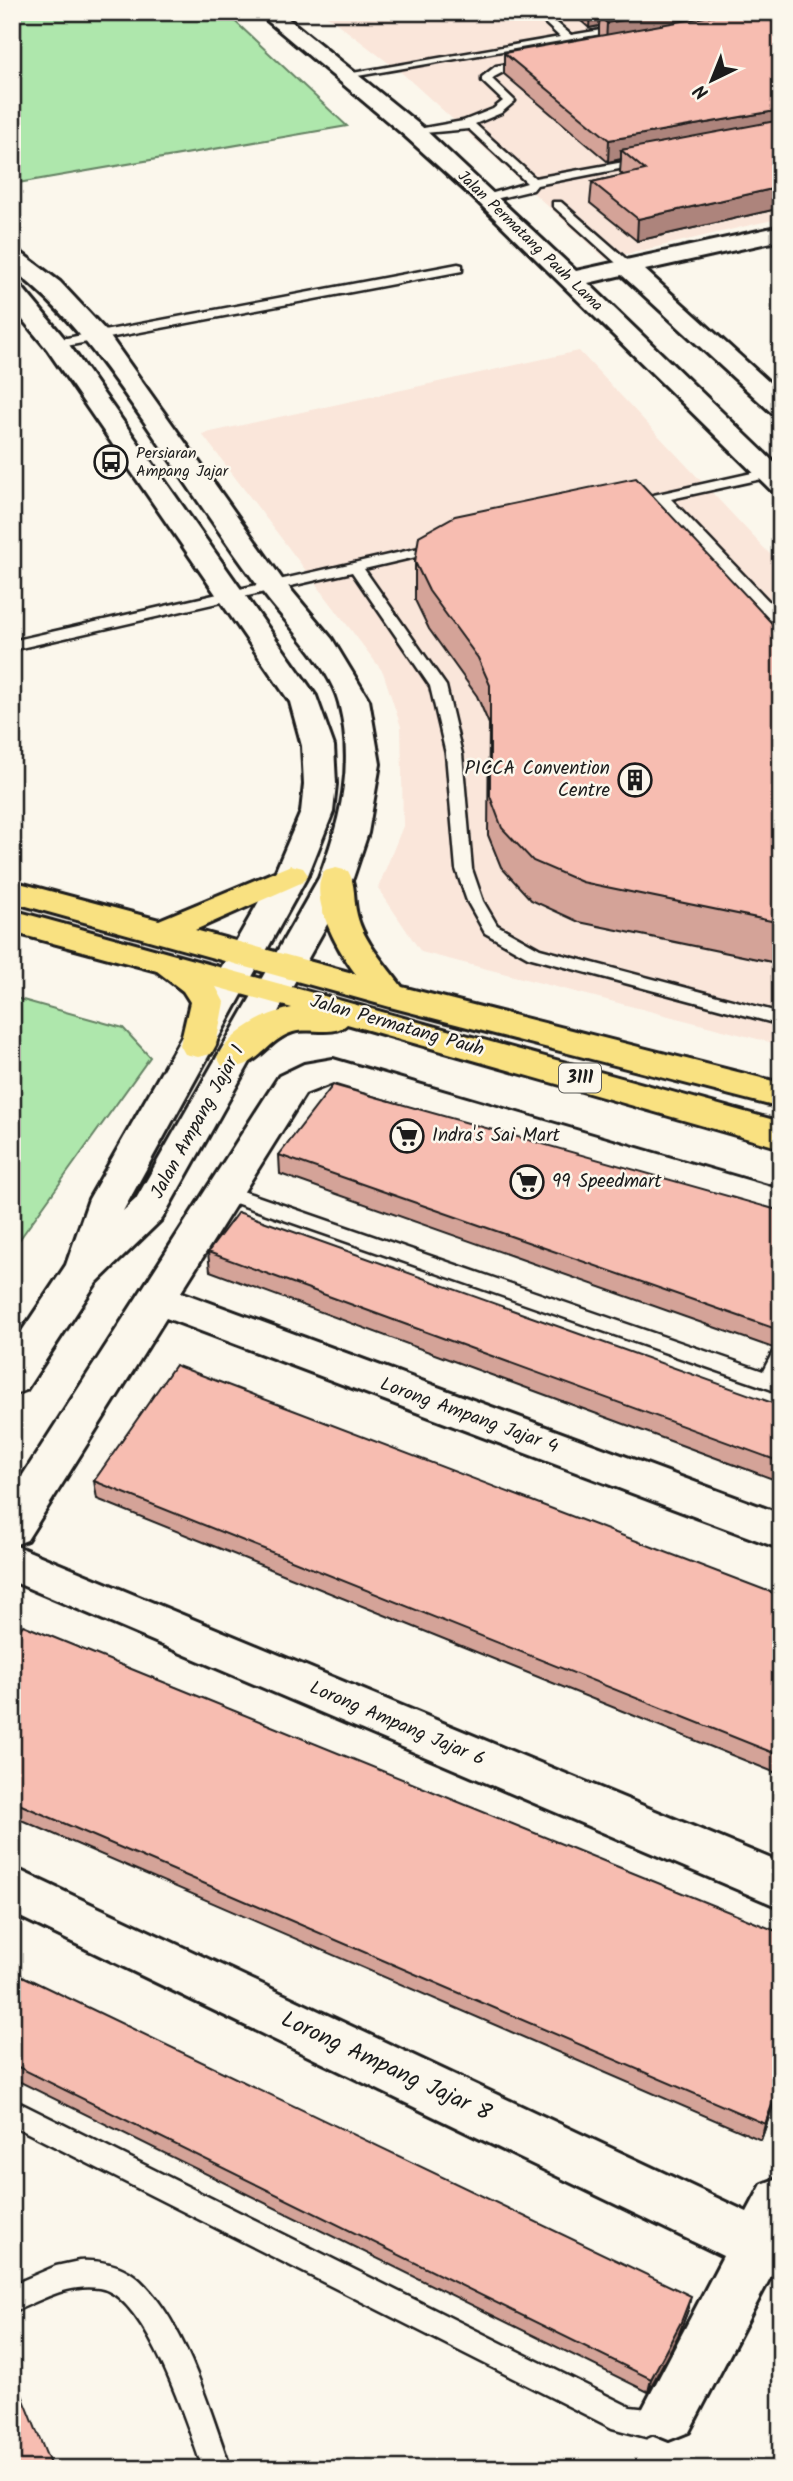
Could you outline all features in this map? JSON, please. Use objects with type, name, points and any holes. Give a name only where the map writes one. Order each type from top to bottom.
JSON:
[{"type":"main road","points":[[165,948],[291,875]]},
{"type":"main road","points":[[336,878],[340,916],[385,1008]]},
{"type":"main road","points":[[12,891],[165,948],[196,983],[207,1002],[198,1045]]},
{"type":"main road","name":"Jalan Permatang Pauh","points":[[12,921],[165,948],[385,1008],[781,1135]]},
{"type":"main road","points":[[234,1057],[270,1026],[295,1017],[385,1008],[781,1096]]},
{"type":"street","name":"Jalan Permatang Pauh Lama","points":[[267,12],[413,131],[488,198],[775,478]]},
{"type":"street","points":[[571,279],[770,236],[781,256]]},
{"type":"street","points":[[12,257],[51,286],[97,336],[272,585],[322,645],[354,700],[364,764],[352,833],[336,878],[279,979]]},
{"type":"street","points":[[629,268],[781,407]]},
{"type":"street","points":[[12,290],[56,344],[305,702],[318,746],[320,784],[317,812],[291,875],[240,968]]},
{"type":"street","name":"Jalan Ampang Jajar 1","points":[[82,1273],[108,1199],[240,968]]},
{"type":"street","name":"Jalan Ampang Jajar 1","points":[[12,1379],[82,1273],[149,1209],[279,979]]},
{"type":"street","points":[[12,1528],[292,1085],[317,1073],[334,1071],[781,1204]]},
{"type":"street","name":"Lorong Ampang Jajar 4","points":[[158,1299],[781,1532]]},
{"type":"street","name":"Lorong Ampang Jajar 6","points":[[12,1562],[781,1886]]},
{"type":"street","name":"Lorong Ampang Jajar 8","points":[[12,1889],[770,2224]]},
{"type":"street","points":[[669,2412],[770,2224]]},
{"type":"lane","points":[[538,12],[568,38]]},
{"type":"lane","points":[[346,75],[636,27]]},
{"type":"lane","points":[[413,131],[465,124],[496,111],[510,101],[486,79],[490,74],[498,68],[538,61]]},
{"type":"lane","points":[[465,124],[473,127],[533,182]]},
{"type":"lane","points":[[488,198],[529,188],[533,182],[665,158]]},
{"type":"lane","points":[[557,204],[629,268]]},
{"type":"lane","points":[[56,344],[458,268]]},
{"type":"lane","points":[[622,506],[775,478]]},
{"type":"lane","points":[[661,497],[781,623]]},
{"type":"lane","points":[[12,646],[450,545]]},
{"type":"lane","points":[[355,566],[438,686],[454,754],[464,869],[475,901],[491,929],[534,953],[781,1019]]},
{"type":"lane","points":[[225,1192],[774,1383],[781,1355]]},
{"type":"lane","points":[[12,2111],[637,2425],[653,2424],[669,2412]]},
{"type":"lane","points":[[12,2299],[62,2276],[84,2275],[106,2275],[139,2297],[167,2340],[217,2469]]},
{"type":"shaded area","points":[[322,12],[781,12],[781,218],[606,259],[403,74]]},
{"type":"shaded area","points":[[579,351],[781,566],[781,1045],[421,952],[378,888],[403,826],[401,727],[383,672],[202,434]]},
{"type":"green space","points":[[12,12],[225,12],[347,126],[12,184]]},
{"type":"green space","points":[[12,997],[123,1028],[150,1057],[12,1250]]},
{"type":"building","points":[[623,12],[668,12],[607,23],[600,17]]},
{"type":"building","points":[[733,12],[781,12],[781,110],[609,140],[504,53]]},
{"type":"building","points":[[781,120],[781,187],[638,219],[592,182],[645,170],[621,150]]},
{"type":"building","name":"PICCA Convention Centre","points":[[636,478],[781,633],[781,923],[582,882],[533,861],[502,828],[490,796],[490,685],[478,658],[429,591],[415,562],[419,536],[455,516]]},
{"type":"building","points":[[333,1085],[781,1211],[781,1327],[776,1329],[279,1155]]},
{"type":"building","points":[[238,1212],[781,1406],[781,1462],[208,1252]]},
{"type":"building","points":[[175,1365],[781,1596],[781,1756],[94,1481]]},
{"type":"building","points":[[23,1625],[781,1933],[781,2080],[765,2124],[12,1801],[12,1641]]},
{"type":"building","points":[[12,1971],[691,2296],[681,2322],[651,2379],[12,2064]]},
{"type":"building","points":[[12,2370],[52,2469],[12,2469]]},
{"type":"place","name":"Persiaran Ampang Jajar","points":[[111,462]]},
{"type":"place","name":"PICCA Convention Centre","points":[[635,780]]},
{"type":"place","name":"Indra's Sai Mart","points":[[407,1136]]},
{"type":"place","name":"99 Speedmart","points":[[527,1182]]}]
